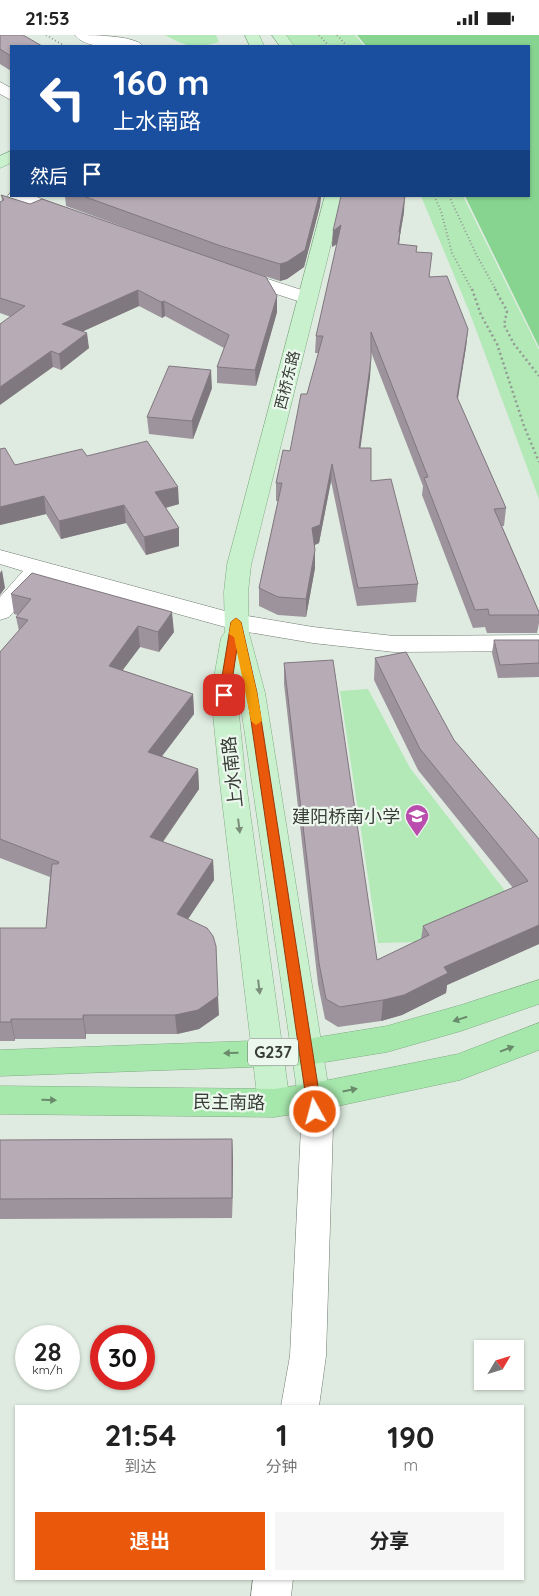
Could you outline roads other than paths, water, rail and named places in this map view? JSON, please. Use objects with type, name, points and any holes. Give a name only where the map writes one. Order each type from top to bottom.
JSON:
[{"type":"highway","name":"G237","points":[[0,1063],[307,1052],[387,1039],[462,1018],[539,992]]},
{"type":"highway","name":"民主南路","points":[[0,1100],[274,1103],[314,1097],[460,1067],[539,1036]]},
{"type":"main road","name":"西桥东路","points":[[236,622],[239,565],[334,197]]},
{"type":"main road","name":"上水南路","points":[[236,622],[224,695],[233,783],[274,1103]]},
{"type":"main road","name":"上水南路","points":[[236,622],[252,693],[314,1097]]},
{"type":"street","points":[[82,35],[93,41],[130,43],[134,45]]},
{"type":"street","points":[[140,35],[140,40],[150,45]]},
{"type":"street","points":[[20,197],[82,220]]},
{"type":"street","points":[[224,271],[308,298]]},
{"type":"street","points":[[0,557],[236,622],[313,635],[394,644],[539,643]]},
{"type":"street","points":[[0,612],[39,568]]},
{"type":"street","points":[[300,1405],[308,1356],[317,1127],[314,1097]]},
{"type":"street","points":[[271,1596],[273,1580]]},
{"type":"place","name":"建阳桥南小学","points":[[417,837]]}]
